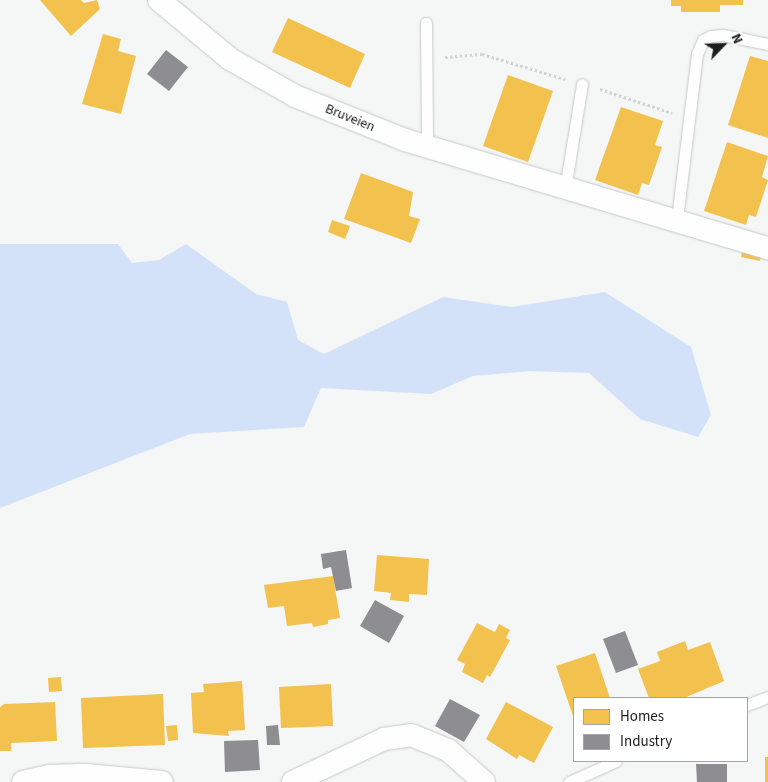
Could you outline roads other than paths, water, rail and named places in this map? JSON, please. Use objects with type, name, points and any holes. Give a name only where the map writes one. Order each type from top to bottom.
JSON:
[{"type":"street","name":"Bruveien","points":[[159,0],[191,29],[261,79],[295,96],[427,147],[565,189],[677,219],[768,248]]},
{"type":"street","points":[[293,782],[384,739],[411,735],[448,750],[484,782]]},
{"type":"street","points":[[23,782],[50,776],[86,775],[162,782]]},
{"type":"lane","points":[[426,23],[427,147]]},
{"type":"lane","points":[[677,219],[698,54],[703,40],[711,36],[723,35],[768,44]]},
{"type":"lane","points":[[565,189],[582,84]]},
{"type":"lane","points":[[748,705],[768,697]]},
{"type":"lane","points":[[569,782],[614,762]]},
{"type":"water","points":[[0,244],[118,244],[132,263],[159,260],[186,244],[256,294],[287,302],[298,340],[324,354],[443,297],[512,307],[605,292],[691,347],[711,415],[698,437],[640,419],[589,373],[529,371],[473,376],[431,394],[321,388],[304,427],[190,434],[0,508]]}]
